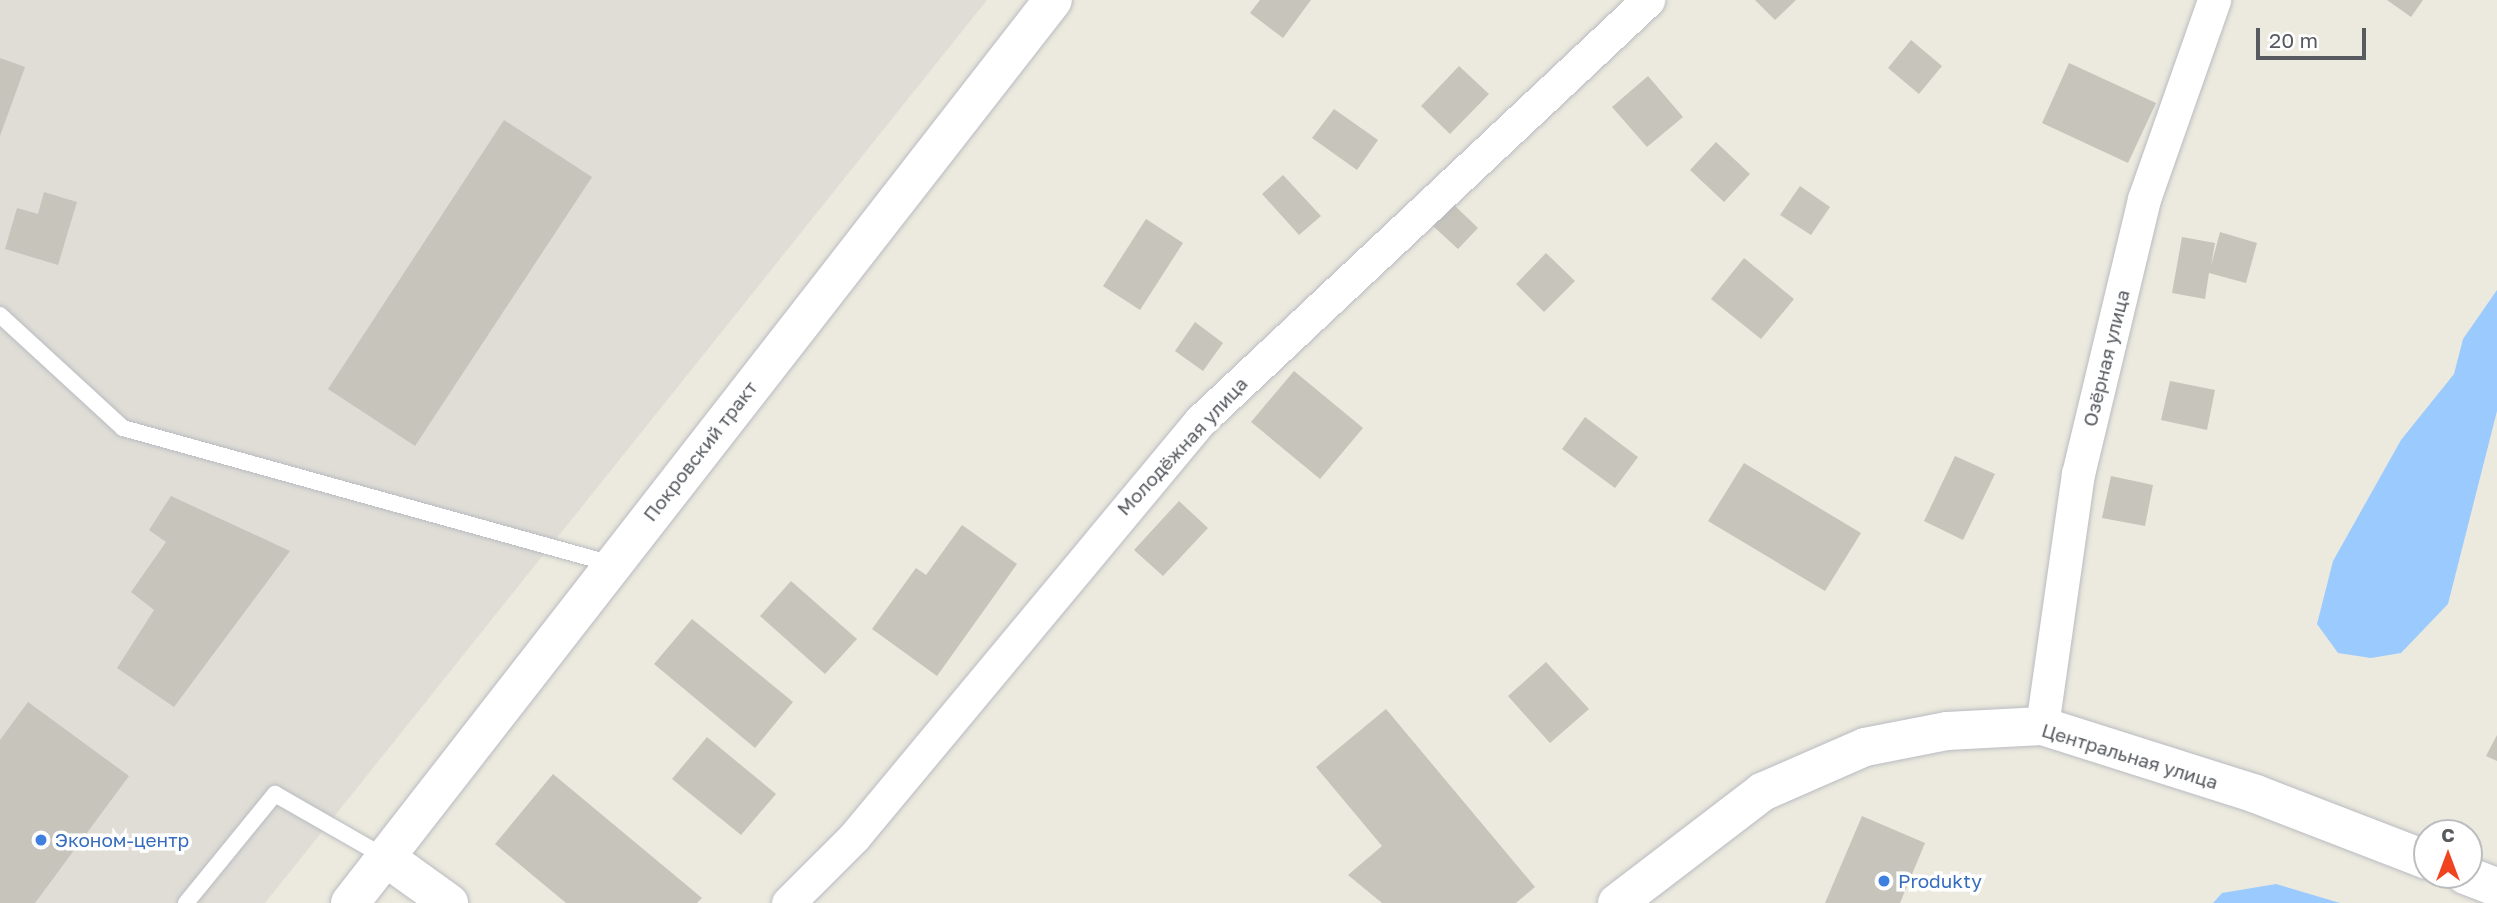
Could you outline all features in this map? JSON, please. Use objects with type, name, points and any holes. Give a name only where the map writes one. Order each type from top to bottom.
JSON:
[{"type":"main road","name":"Покровский тракт","points":[[349,903],[1053,0]]},
{"type":"main road","name":"Центральная улица","points":[[1616,903],[1762,792],[1865,747],[1947,731],[2042,726],[2256,794],[2413,855]]},
{"type":"main road","points":[[386,857],[449,903]]},
{"type":"street","name":"Молодёжная улица","points":[[789,903],[854,837],[1200,421],[1648,0]]},
{"type":"street","name":"Озёрная улица","points":[[2042,726],[2078,474],[2144,199],[2214,0]]},
{"type":"lane","points":[[0,315],[123,428],[612,564]]},
{"type":"lane","points":[[186,903],[275,793],[386,857]]},
{"type":"shaded area","points":[[0,0],[987,0],[265,903],[0,903]]},
{"type":"water","points":[[2497,290],[2497,411],[2448,604],[2401,653],[2371,658],[2338,653],[2317,624],[2333,561],[2401,440],[2454,374],[2463,339]]},
{"type":"water","points":[[2276,884],[2340,903],[2213,903],[2222,893]]},
{"type":"building","points":[[1260,0],[1311,0],[1283,38],[1250,13]]},
{"type":"building","points":[[1755,0],[1796,0],[1775,20]]},
{"type":"building","points":[[2387,0],[2423,0],[2411,17]]},
{"type":"building","points":[[1911,40],[1942,66],[1919,94],[1888,68]]},
{"type":"building","points":[[0,58],[25,67],[0,136]]},
{"type":"building","points":[[2069,63],[2156,103],[2128,163],[2042,123]]},
{"type":"building","points":[[1459,66],[1489,94],[1450,134],[1421,106]]},
{"type":"building","points":[[1648,76],[1683,117],[1647,147],[1612,107]]},
{"type":"building","points":[[1334,109],[1378,140],[1357,170],[1312,138]]},
{"type":"building","points":[[504,120],[592,177],[415,446],[328,389]]},
{"type":"building","points":[[1716,142],[1750,174],[1724,202],[1690,170]]},
{"type":"building","points":[[1283,175],[1321,216],[1299,235],[1262,194]]},
{"type":"building","points":[[1800,186],[1830,207],[1811,235],[1780,215]]},
{"type":"building","points":[[44,192],[77,202],[58,265],[5,249],[17,208],[38,214]]},
{"type":"building","points":[[1453,204],[1478,228],[1458,249],[1433,226]]},
{"type":"building","points":[[1146,219],[1183,243],[1140,310],[1103,286]]},
{"type":"building","points":[[2220,232],[2257,243],[2246,283],[2209,273],[2205,299],[2172,293],[2182,237],[2215,243],[2211,266]]},
{"type":"building","points":[[1546,253],[1575,281],[1544,312],[1516,284]]},
{"type":"building","points":[[1744,258],[1794,299],[1761,339],[1711,299]]},
{"type":"building","points":[[1195,322],[1223,343],[1203,371],[1175,351]]},
{"type":"building","points":[[1294,371],[1363,428],[1320,479],[1251,422]]},
{"type":"building","points":[[2170,381],[2215,390],[2207,430],[2161,420]]},
{"type":"building","points":[[1585,417],[1638,457],[1615,488],[1562,449]]},
{"type":"building","points":[[1955,456],[1995,474],[1963,540],[1924,521]]},
{"type":"building","points":[[1744,463],[1861,533],[1825,591],[1708,521]]},
{"type":"building","points":[[2111,476],[2153,485],[2145,526],[2102,518]]},
{"type":"building","points":[[171,496],[290,551],[174,707],[117,668],[154,610],[131,592],[166,542],[149,530]]},
{"type":"building","points":[[1179,501],[1208,528],[1163,576],[1134,550]]},
{"type":"building","points":[[962,525],[1017,564],[937,676],[872,629],[916,568],[926,575]]},
{"type":"building","points":[[791,581],[857,639],[825,674],[760,616]]},
{"type":"building","points":[[692,619],[793,702],[755,748],[654,664]]},
{"type":"building","points":[[1546,662],[1589,709],[1550,743],[1508,696]]},
{"type":"building","name":"Эконом-центр","points":[[28,702],[129,776],[35,903],[0,903],[0,740]]},
{"type":"building","points":[[1386,709],[1535,887],[1516,903],[1382,903],[1348,875],[1382,846],[1316,767]]},
{"type":"building","points":[[2497,735],[2497,761],[2486,756]]},
{"type":"building","points":[[707,737],[776,794],[741,835],[672,779]]},
{"type":"building","points":[[553,774],[702,898],[697,903],[566,903],[495,844]]},
{"type":"building","points":[[1862,816],[1925,843],[1900,903],[1825,903]]},
{"type":"place","name":"Эконом-центр","points":[[41,840]]},
{"type":"place","name":"Produkty","points":[[1884,881]]}]
